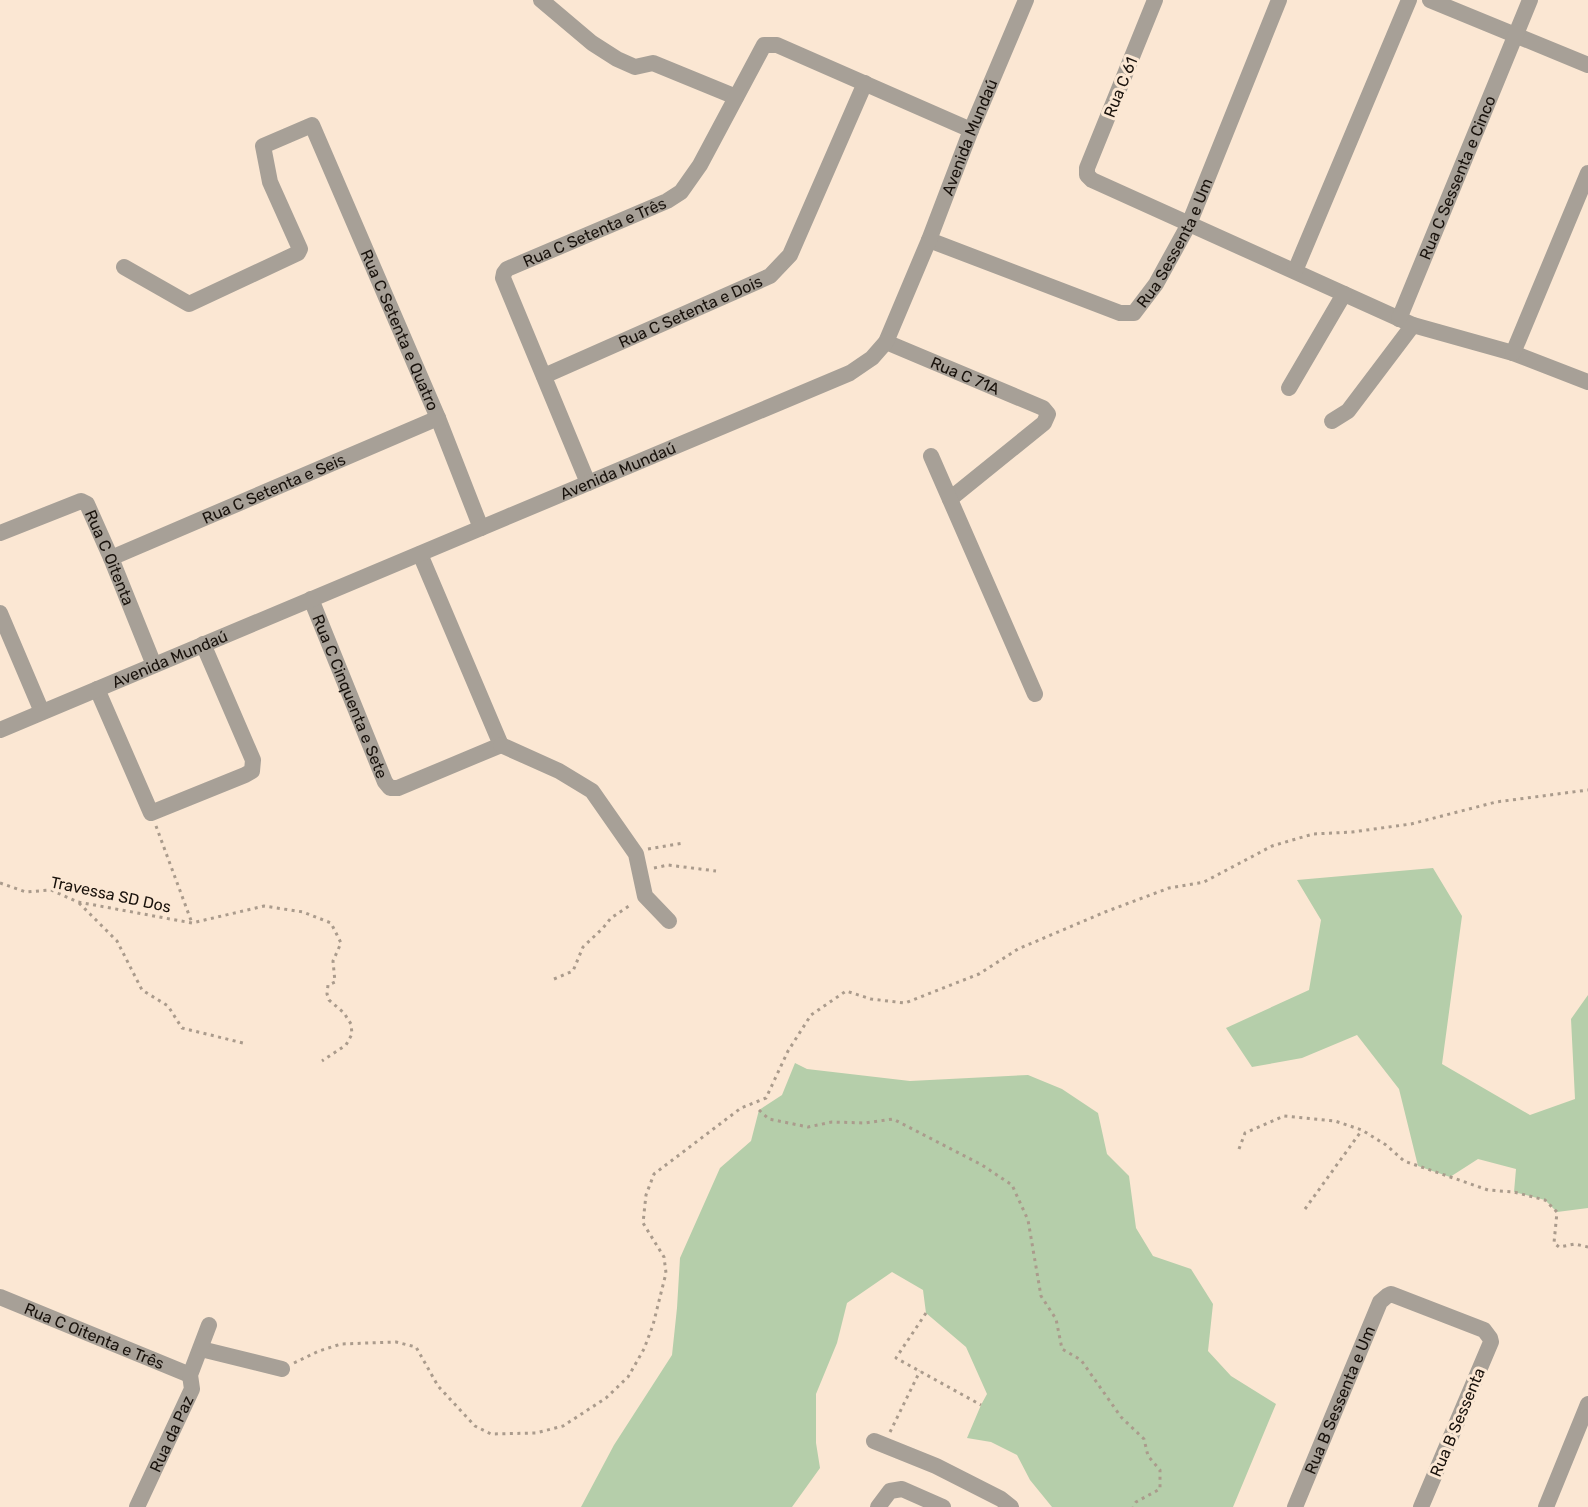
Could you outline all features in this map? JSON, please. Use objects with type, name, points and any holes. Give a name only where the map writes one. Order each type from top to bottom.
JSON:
[{"type":"street","points":[[541,0],[592,43],[617,60],[635,67],[653,63],[736,97]]},
{"type":"street","name":"Avenida Mundaú","points":[[0,730],[850,373],[872,358],[886,342],[1026,0]]},
{"type":"street","name":"Rua C 61","points":[[1155,0],[1087,168],[1088,175],[1092,180],[1189,224]]},
{"type":"street","name":"Rua Sessenta e Um","points":[[929,240],[1120,314],[1134,313],[1156,284],[1189,224],[1279,0]]},
{"type":"street","points":[[1295,271],[1409,0]]},
{"type":"street","points":[[1430,0],[1588,65]]},
{"type":"street","name":"Rua C Sessenta e Cinco","points":[[1332,421],[1348,411],[1406,322],[1530,0]]},
{"type":"street","name":"Rua C Setenta e Três","points":[[588,483],[503,278],[504,273],[507,269],[667,201],[681,192],[700,165],[764,45],[777,45],[864,84]]},
{"type":"street","points":[[864,84],[971,130]]},
{"type":"street","name":"Rua C Setenta e Dois","points":[[544,376],[770,276],[790,255],[864,84]]},
{"type":"street","name":"Rua C Setenta e Quatro","points":[[124,267],[189,304],[298,253],[300,249],[270,182],[263,146],[312,125],[438,418],[481,528]]},
{"type":"street","points":[[1513,353],[1588,173]]},
{"type":"street","points":[[1189,224],[1406,322],[1513,353],[1588,382]]},
{"type":"street","points":[[1289,388],[1344,294]]},
{"type":"street","name":"Rua C 71A","points":[[886,342],[1043,408],[1048,414],[1044,423],[950,499]]},
{"type":"street","name":"Rua C Setenta e Seis","points":[[111,558],[438,418]]},
{"type":"street","points":[[931,456],[1035,694]]},
{"type":"street","name":"Rua C Oitenta","points":[[0,533],[81,501],[87,504],[154,665]]},
{"type":"street","points":[[420,554],[501,745],[559,771],[592,791],[636,854],[645,896],[669,921]]},
{"type":"street","name":"Rua C Cinquenta e Sete","points":[[311,599],[385,782],[390,788],[398,788],[501,745]]},
{"type":"street","points":[[0,613],[42,712]]},
{"type":"street","points":[[97,689],[151,813],[252,771],[253,760],[203,644]]},
{"type":"street","name":"Rua B Sessenta e Um","points":[[1295,1507],[1380,1302],[1391,1294],[1484,1330],[1490,1338]]},
{"type":"street","name":"Rua C Oitenta e Três","points":[[0,1297],[190,1375]]},
{"type":"street","name":"Rua da Paz","points":[[137,1507],[192,1389],[190,1375],[209,1325]]},
{"type":"street","name":"Rua B Sessenta","points":[[1421,1507],[1491,1342],[1490,1338]]},
{"type":"street","points":[[201,1349],[282,1369]]},
{"type":"street","points":[[1546,1507],[1588,1404]]},
{"type":"street","points":[[879,1443],[936,1466],[1011,1507]]},
{"type":"street","points":[[878,1507],[890,1491],[902,1489],[943,1507]]},
{"type":"path","points":[[282,1369],[319,1351],[341,1344],[396,1342],[416,1347],[438,1386],[475,1426],[490,1434],[536,1433],[563,1426],[606,1398],[628,1377],[644,1349],[653,1325],[666,1273],[664,1257],[643,1223],[646,1195],[654,1174],[741,1108],[766,1098],[788,1051],[811,1015],[846,991],[872,999],[905,1003],[979,974],[1018,950],[1105,912],[1169,888],[1204,882],[1272,846],[1313,834],[1352,832],[1411,824],[1496,802],[1588,790]]},
{"type":"path","points":[[151,813],[192,923]]},
{"type":"path","points":[[636,854],[648,849],[683,843]]},
{"type":"path","points":[[640,870],[668,865],[716,871]]},
{"type":"path","name":"Travessa SD Dos","points":[[0,883],[26,892],[51,890],[78,902],[192,923],[264,906],[303,912],[331,923],[341,943],[333,961],[335,982],[328,985],[327,994],[329,1000],[345,1013],[351,1024],[352,1034],[346,1045],[322,1061]]},
{"type":"path","points":[[554,979],[573,971],[583,947],[612,918],[645,896]]},
{"type":"path","points":[[78,902],[117,941],[142,990],[168,1006],[182,1028],[243,1043]]},
{"type":"path","points":[[759,1110],[769,1119],[808,1126],[832,1122],[865,1123],[893,1119],[982,1166],[1012,1185],[1028,1220],[1041,1296],[1056,1318],[1062,1349],[1081,1360],[1121,1417],[1144,1438],[1148,1456],[1160,1470],[1160,1489],[1136,1502],[1133,1507]]},
{"type":"path","points":[[1239,1149],[1245,1133],[1284,1116],[1335,1121],[1362,1130],[1386,1144],[1404,1161],[1488,1190],[1514,1192],[1545,1200],[1557,1212],[1554,1244],[1559,1247],[1575,1244],[1588,1247]]},
{"type":"path","points":[[1305,1209],[1362,1130]]},
{"type":"path","points":[[926,1313],[896,1358],[981,1405]]},
{"type":"path","points":[[879,1443],[920,1371]]},
{"type":"green space","points":[[1433,868],[1462,916],[1442,1064],[1530,1115],[1575,1099],[1571,1019],[1588,995],[1588,1208],[1557,1212],[1545,1200],[1514,1192],[1516,1169],[1478,1159],[1450,1177],[1418,1166],[1399,1089],[1357,1035],[1302,1058],[1252,1067],[1226,1028],[1309,990],[1321,920],[1297,880]]},
{"type":"green space","points":[[795,1063],[807,1069],[910,1081],[1028,1075],[1062,1089],[1098,1113],[1107,1154],[1129,1176],[1136,1228],[1153,1256],[1191,1269],[1213,1304],[1208,1351],[1231,1376],[1276,1404],[1233,1507],[1052,1507],[1030,1480],[1017,1455],[991,1442],[967,1438],[987,1394],[966,1347],[926,1313],[923,1290],[892,1272],[847,1303],[837,1343],[816,1394],[816,1443],[820,1468],[792,1507],[581,1507],[614,1445],[672,1355],[680,1258],[720,1168],[751,1141],[759,1110],[782,1095]]}]
